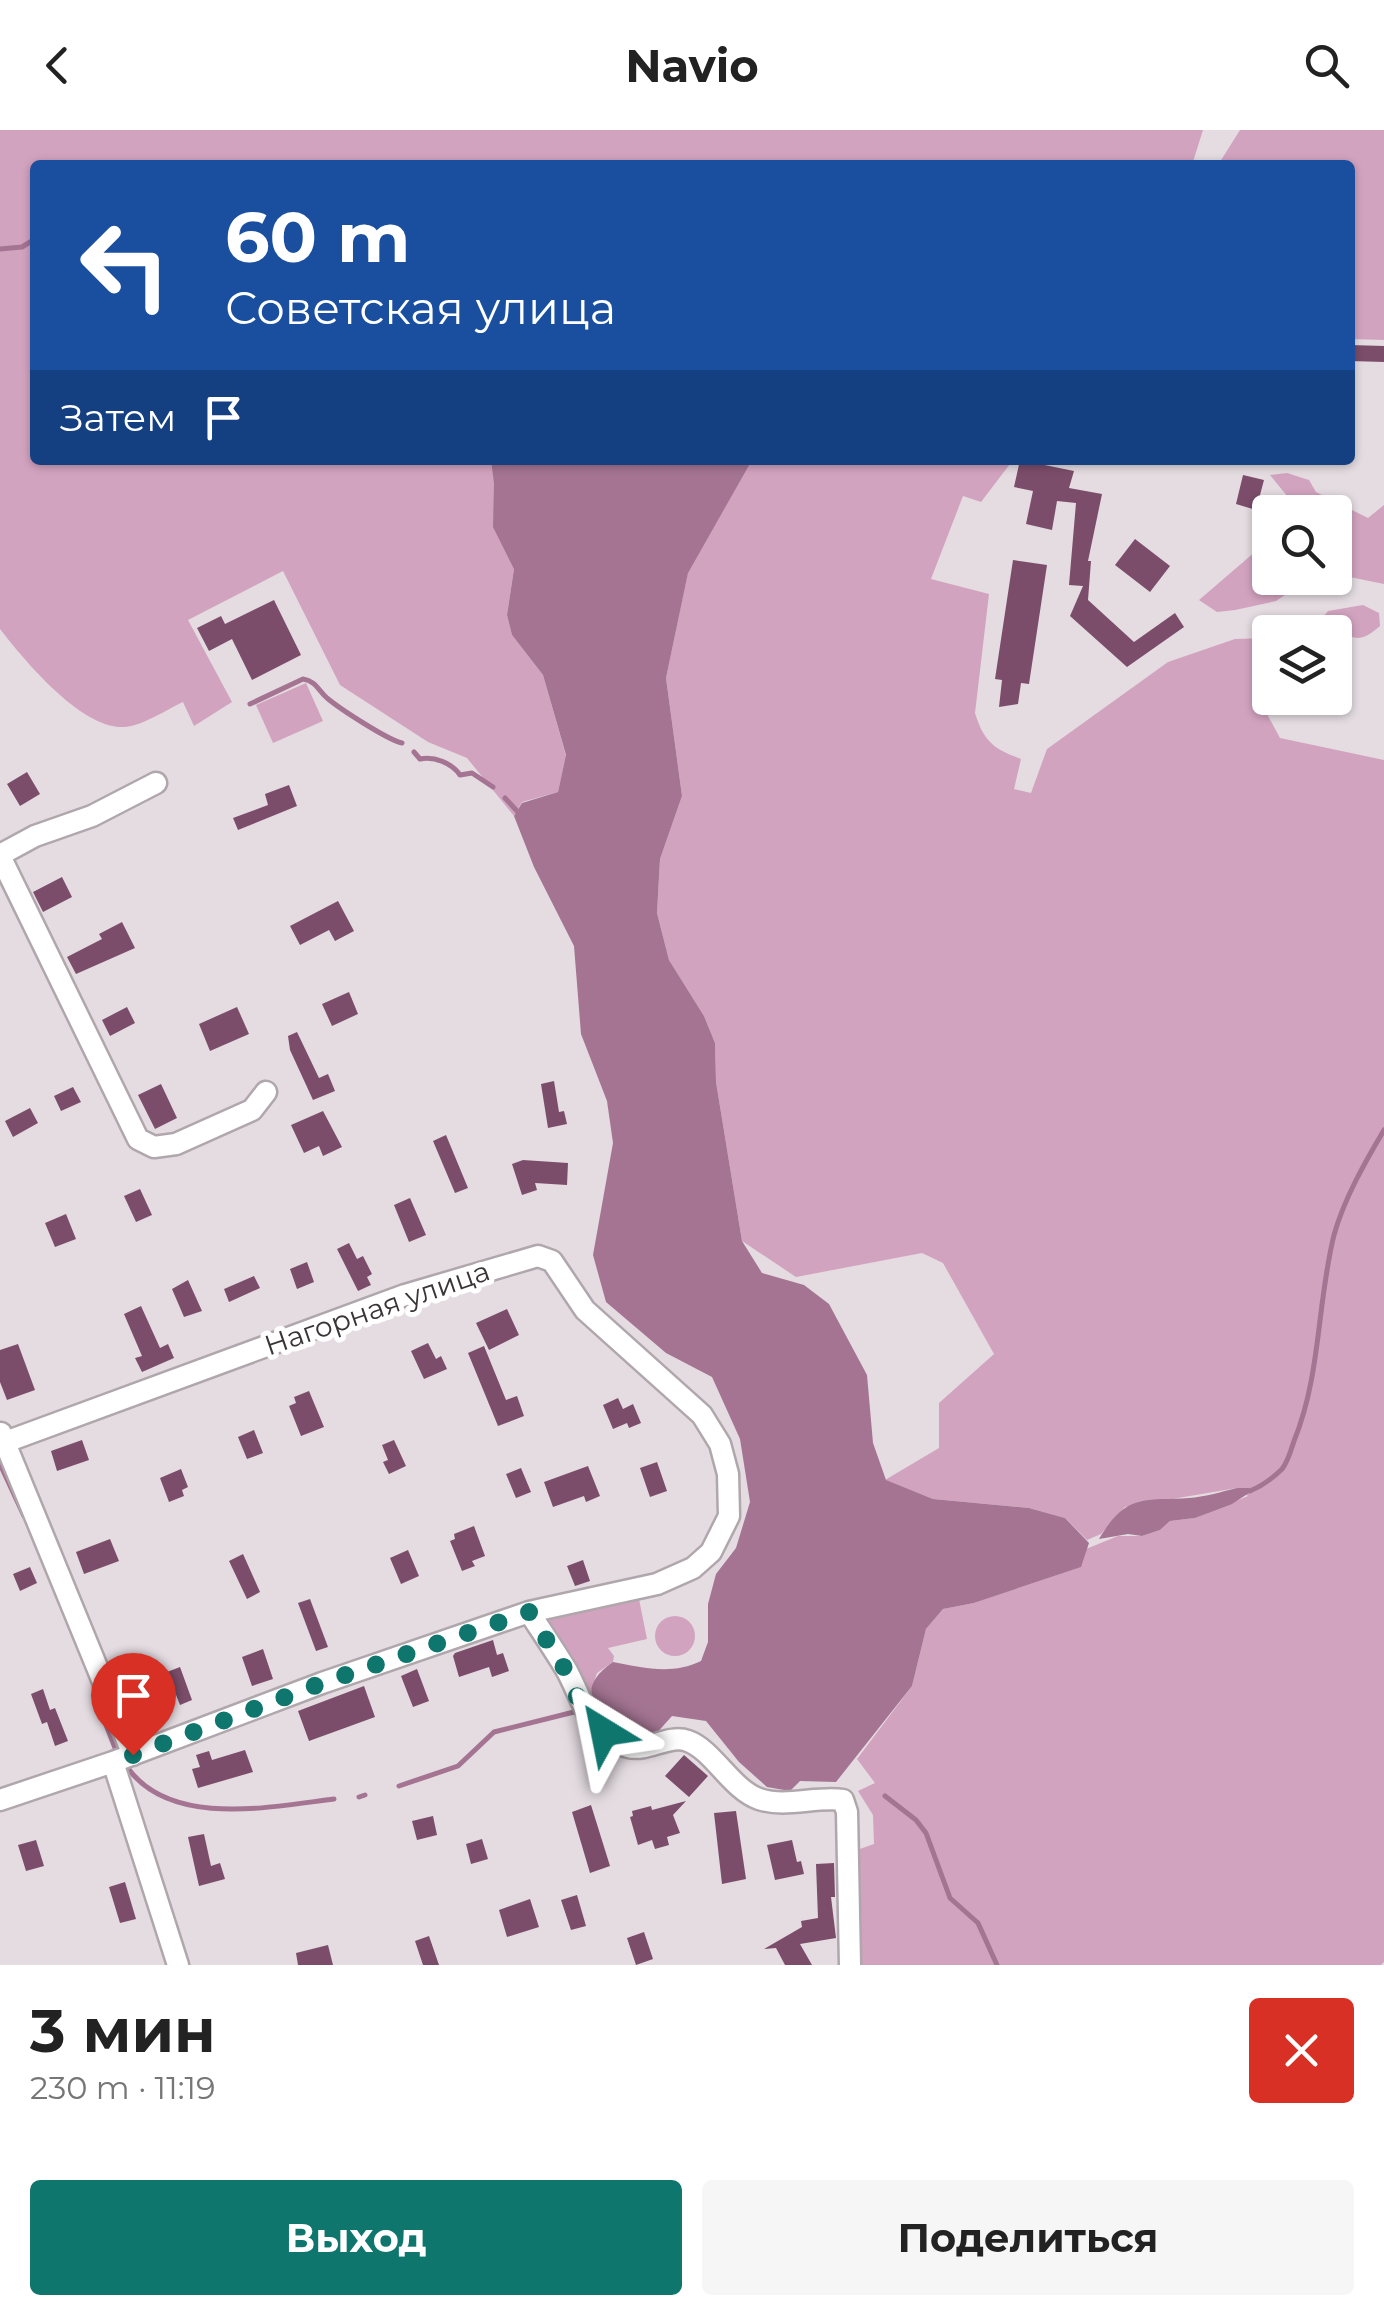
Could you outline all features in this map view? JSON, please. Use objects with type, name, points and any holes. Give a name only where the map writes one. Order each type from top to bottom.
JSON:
[{"type":"street","points":[[156,784],[0,855],[138,1138],[154,1147],[176,1144],[252,1110],[266,1092]]},
{"type":"street","name":"Нагорная улица","points":[[2,1438],[405,1295],[538,1256],[552,1261],[585,1310],[702,1415],[720,1444],[728,1474],[728,1516],[711,1552],[693,1568],[657,1584],[529,1612]]},
{"type":"street","points":[[2,1438],[52,1551],[123,1759],[178,1965]]},
{"type":"street","points":[[0,1800],[529,1612],[568,1674],[588,1716],[618,1742],[630,1748],[676,1738],[692,1742],[746,1792],[761,1800],[843,1800],[847,1812],[850,1965]]},
{"type":"shaded area","points":[[0,130],[1203,130],[1194,160],[30,160],[30,465],[1009,465],[981,502],[963,496],[931,579],[989,594],[975,713],[991,743],[1021,759],[1014,789],[1031,793],[1047,749],[1168,662],[1235,639],[1252,639],[1252,715],[1268,715],[1280,738],[1384,760],[1384,1962],[855,1965],[857,1850],[874,1844],[873,1815],[858,1791],[875,1783],[857,1759],[912,1686],[926,1629],[943,1609],[974,1603],[1080,1567],[1086,1549],[1118,1536],[1142,1536],[1160,1530],[1170,1521],[1195,1518],[1248,1496],[1237,1488],[1125,1507],[1101,1534],[1087,1540],[1065,1518],[1029,1508],[933,1499],[885,1480],[939,1448],[939,1403],[994,1354],[943,1263],[922,1253],[796,1277],[742,1241],[716,1082],[715,1043],[704,1016],[669,960],[657,913],[660,859],[682,796],[666,678],[688,572],[514,569],[507,615],[512,635],[543,675],[566,756],[558,792],[522,802],[514,816],[467,758],[428,742],[340,685],[283,571],[188,620],[232,702],[194,726],[183,702],[132,726],[108,725],[73,706],[39,675],[0,629]]},
{"type":"shaded area","points":[[1240,130],[1384,130],[1384,340],[1355,339],[1355,160],[1221,160]]},
{"type":"shaded area","points":[[492,465],[749,465],[688,573],[666,678],[682,796],[660,859],[657,913],[669,960],[704,1016],[715,1043],[716,1082],[742,1241],[762,1273],[804,1285],[829,1304],[867,1375],[873,1443],[886,1480],[933,1499],[1029,1508],[1065,1518],[1089,1543],[1081,1567],[974,1603],[943,1609],[926,1629],[912,1686],[836,1782],[800,1781],[790,1791],[767,1787],[739,1762],[706,1721],[672,1716],[654,1736],[629,1737],[599,1711],[591,1693],[600,1673],[613,1662],[669,1669],[701,1661],[708,1642],[708,1604],[716,1574],[736,1548],[750,1502],[740,1439],[712,1377],[666,1353],[606,1302],[593,1255],[613,1143],[607,1101],[581,1034],[574,946],[534,867],[514,816],[522,803],[558,792],[566,755],[543,675],[512,635],[507,615],[514,569],[493,527]]},
{"type":"shaded area","points":[[1287,473],[1309,480],[1322,495],[1286,495],[1270,475]]},
{"type":"shaded area","points":[[1384,505],[1384,584],[1352,577],[1352,510],[1368,518]]},
{"type":"shaded area","points":[[1252,554],[1252,595],[1285,595],[1276,601],[1217,612],[1199,600]]},
{"type":"shaded area","points":[[1363,605],[1379,613],[1380,626],[1364,637],[1353,637],[1352,615],[1325,615],[1328,611]]},
{"type":"shaded area","points":[[306,683],[323,721],[273,743],[256,705]]},
{"type":"shaded area","points":[[1237,1488],[1252,1491],[1232,1504],[1195,1518],[1170,1521],[1160,1530],[1142,1536],[1099,1539],[1118,1514],[1137,1502],[1195,1497]]},
{"type":"shaded area","points":[[638,1594],[647,1639],[608,1648],[613,1662],[597,1673],[590,1694],[577,1678],[546,1619],[553,1613]]},
{"type":"shaded area","points":[[675,1616],[689,1622],[695,1636],[689,1650],[675,1656],[661,1650],[655,1636],[661,1622]]},
{"type":"building","points":[[1355,345],[1384,346],[1384,362],[1355,361]]},
{"type":"building","points":[[1019,465],[1045,465],[1074,471],[1069,488],[1102,494],[1088,561],[1088,600],[1134,642],[1175,613],[1184,627],[1127,667],[1070,616],[1083,586],[1069,585],[1076,503],[1057,501],[1052,530],[1026,524],[1033,491],[1014,487]]},
{"type":"building","points":[[1243,475],[1264,480],[1260,495],[1252,495],[1252,509],[1236,504]]},
{"type":"building","points":[[1135,539],[1170,566],[1150,592],[1115,565]]},
{"type":"building","points":[[1013,560],[1047,565],[1029,684],[1021,683],[1018,704],[999,707],[1002,680],[995,679]]},
{"type":"building","points":[[274,600],[301,655],[252,680],[232,639],[209,651],[197,628],[221,616],[225,624]]},
{"type":"building","points":[[27,772],[40,794],[20,806],[7,784]]},
{"type":"building","points":[[289,785],[297,806],[238,830],[233,818],[268,805],[265,794]]},
{"type":"building","points":[[62,877],[72,897],[43,912],[33,892]]},
{"type":"building","points":[[338,901],[354,931],[335,941],[329,930],[300,945],[290,926]]},
{"type":"building","points":[[122,922],[135,948],[76,974],[67,957],[102,939],[99,934]]},
{"type":"building","points":[[349,992],[358,1014],[332,1026],[322,1004]]},
{"type":"building","points":[[127,1007],[135,1023],[110,1036],[102,1020]]},
{"type":"building","points":[[237,1007],[249,1034],[210,1051],[199,1024]]},
{"type":"building","points":[[297,1032],[319,1078],[328,1074],[335,1091],[313,1100],[290,1050],[288,1036]]},
{"type":"building","points":[[554,1081],[559,1112],[564,1111],[567,1124],[548,1128],[541,1084]]},
{"type":"building","points":[[161,1084],[177,1118],[155,1129],[138,1095]]},
{"type":"building","points":[[73,1087],[81,1102],[61,1111],[54,1096]]},
{"type":"building","points":[[30,1108],[38,1123],[13,1137],[5,1121]]},
{"type":"building","points":[[323,1111],[342,1147],[323,1156],[319,1146],[304,1153],[291,1125]]},
{"type":"building","points":[[446,1135],[468,1188],[455,1193],[433,1141]]},
{"type":"building","points":[[523,1160],[568,1163],[567,1185],[535,1183],[537,1190],[522,1195],[512,1164]]},
{"type":"building","points":[[140,1189],[152,1215],[136,1222],[124,1196]]},
{"type":"building","points":[[410,1198],[426,1235],[409,1242],[394,1205]]},
{"type":"building","points":[[66,1214],[76,1239],[55,1247],[45,1223]]},
{"type":"building","points":[[349,1243],[357,1259],[363,1256],[372,1274],[367,1277],[371,1285],[358,1291],[337,1249]]},
{"type":"building","points":[[307,1262],[314,1282],[297,1289],[290,1269]]},
{"type":"building","points":[[254,1276],[260,1288],[229,1302],[224,1289]]},
{"type":"building","points":[[188,1280],[202,1311],[184,1317],[172,1289]]},
{"type":"building","points":[[141,1306],[160,1348],[168,1344],[174,1358],[142,1372],[135,1358],[142,1356],[124,1314]]},
{"type":"building","points":[[507,1309],[519,1335],[489,1350],[476,1323]]},
{"type":"building","points":[[428,1343],[447,1369],[424,1379],[411,1351]]},
{"type":"building","points":[[18,1344],[35,1390],[7,1400],[0,1382],[0,1350]]},
{"type":"building","points":[[484,1346],[506,1400],[517,1396],[524,1416],[498,1426],[468,1353]]},
{"type":"building","points":[[309,1391],[324,1427],[301,1436],[289,1406],[296,1403],[294,1397]]},
{"type":"building","points":[[618,1398],[623,1409],[633,1404],[641,1423],[613,1429],[603,1405]]},
{"type":"building","points":[[254,1430],[263,1453],[247,1459],[238,1437]]},
{"type":"building","points":[[82,1440],[89,1460],[57,1471],[51,1451]]},
{"type":"building","points":[[394,1440],[406,1466],[389,1474],[383,1462],[388,1460],[382,1445]]},
{"type":"building","points":[[657,1462],[667,1491],[650,1497],[640,1468]]},
{"type":"building","points":[[588,1466],[600,1496],[586,1502],[584,1496],[553,1507],[544,1482]]},
{"type":"building","points":[[521,1468],[531,1492],[516,1498],[506,1474]]},
{"type":"building","points":[[181,1469],[188,1487],[182,1490],[184,1496],[169,1502],[160,1478]]},
{"type":"building","points":[[474,1526],[485,1556],[462,1571],[450,1541],[455,1539],[454,1534]]},
{"type":"building","points":[[110,1539],[119,1561],[84,1574],[76,1552]]},
{"type":"building","points":[[408,1550],[419,1576],[401,1584],[390,1558]]},
{"type":"building","points":[[243,1554],[260,1592],[247,1599],[229,1561]]},
{"type":"building","points":[[583,1560],[590,1581],[575,1586],[567,1566]]},
{"type":"building","points":[[30,1567],[37,1583],[20,1591],[13,1574]]},
{"type":"building","points":[[310,1599],[328,1647],[316,1651],[298,1603]]},
{"type":"building","points":[[493,1640],[497,1655],[503,1653],[509,1671],[492,1677],[489,1667],[459,1677],[455,1653]]},
{"type":"building","points":[[263,1649],[273,1679],[252,1686],[242,1657]]},
{"type":"building","points":[[180,1667],[192,1700],[180,1705],[167,1672]]},
{"type":"building","points":[[417,1669],[429,1701],[413,1707],[401,1676]]},
{"type":"building","points":[[364,1686],[375,1717],[309,1741],[298,1711]]},
{"type":"building","points":[[43,1689],[68,1741],[55,1746],[31,1694]]},
{"type":"building","points":[[245,1750],[253,1772],[198,1788],[192,1769],[200,1767],[196,1755],[209,1751],[212,1760]]},
{"type":"building","points":[[684,1755],[708,1776],[689,1797],[665,1776]]},
{"type":"building","points":[[686,1801],[673,1815],[680,1833],[667,1837],[669,1845],[655,1849],[652,1840],[638,1845],[630,1817],[632,1811]]},
{"type":"building","points":[[591,1805],[610,1866],[590,1873],[572,1812]]},
{"type":"building","points":[[736,1811],[746,1879],[722,1884],[714,1813]]},
{"type":"building","points":[[433,1816],[437,1835],[417,1840],[412,1821]]},
{"type":"building","points":[[204,1834],[211,1866],[220,1863],[225,1879],[199,1886],[188,1837]]},
{"type":"building","points":[[482,1839],[488,1859],[471,1864],[466,1844]]},
{"type":"building","points":[[36,1840],[44,1866],[26,1871],[18,1845]]},
{"type":"building","points":[[792,1840],[804,1874],[775,1880],[767,1845]]},
{"type":"building","points":[[834,1863],[835,1897],[831,1897],[836,1938],[800,1944],[812,1965],[785,1965],[776,1948],[764,1949],[802,1927],[801,1921],[818,1918],[816,1864]]},
{"type":"building","points":[[125,1882],[136,1919],[120,1923],[109,1887]]},
{"type":"building","points":[[577,1895],[586,1926],[571,1930],[561,1900]]},
{"type":"building","points":[[530,1899],[539,1927],[507,1937],[499,1910]]},
{"type":"building","points":[[644,1932],[653,1959],[636,1965],[627,1938]]},
{"type":"building","points":[[429,1936],[439,1965],[423,1965],[415,1941]]},
{"type":"building","points":[[328,1945],[333,1965],[298,1965],[296,1953]]},
{"type":"waterway","points":[[0,249],[30,242]]},
{"type":"waterway","points":[[250,704],[307,680],[353,716],[402,743]]},
{"type":"waterway","points":[[414,752],[420,759],[448,764],[460,775],[472,773],[493,787]]},
{"type":"waterway","points":[[505,798],[517,811]]},
{"type":"waterway","points":[[1250,1491],[1279,1472],[1289,1456],[1309,1391],[1338,1221],[1384,1130]]},
{"type":"waterway","points":[[0,1464],[24,1516]]},
{"type":"waterway","points":[[105,1707],[103,1717],[117,1753]]},
{"type":"waterway","points":[[399,1786],[458,1766],[494,1732],[574,1712]]},
{"type":"waterway","points":[[127,1767],[146,1786],[168,1799],[195,1806],[252,1808],[334,1799]]},
{"type":"waterway","points":[[359,1797],[365,1795]]},
{"type":"waterway","points":[[885,1796],[926,1833],[950,1898],[978,1923],[997,1965]]},
{"type":"route","points":[[133,1755],[322,1683],[529,1612],[568,1674],[580,1704],[604,1732]]}]
